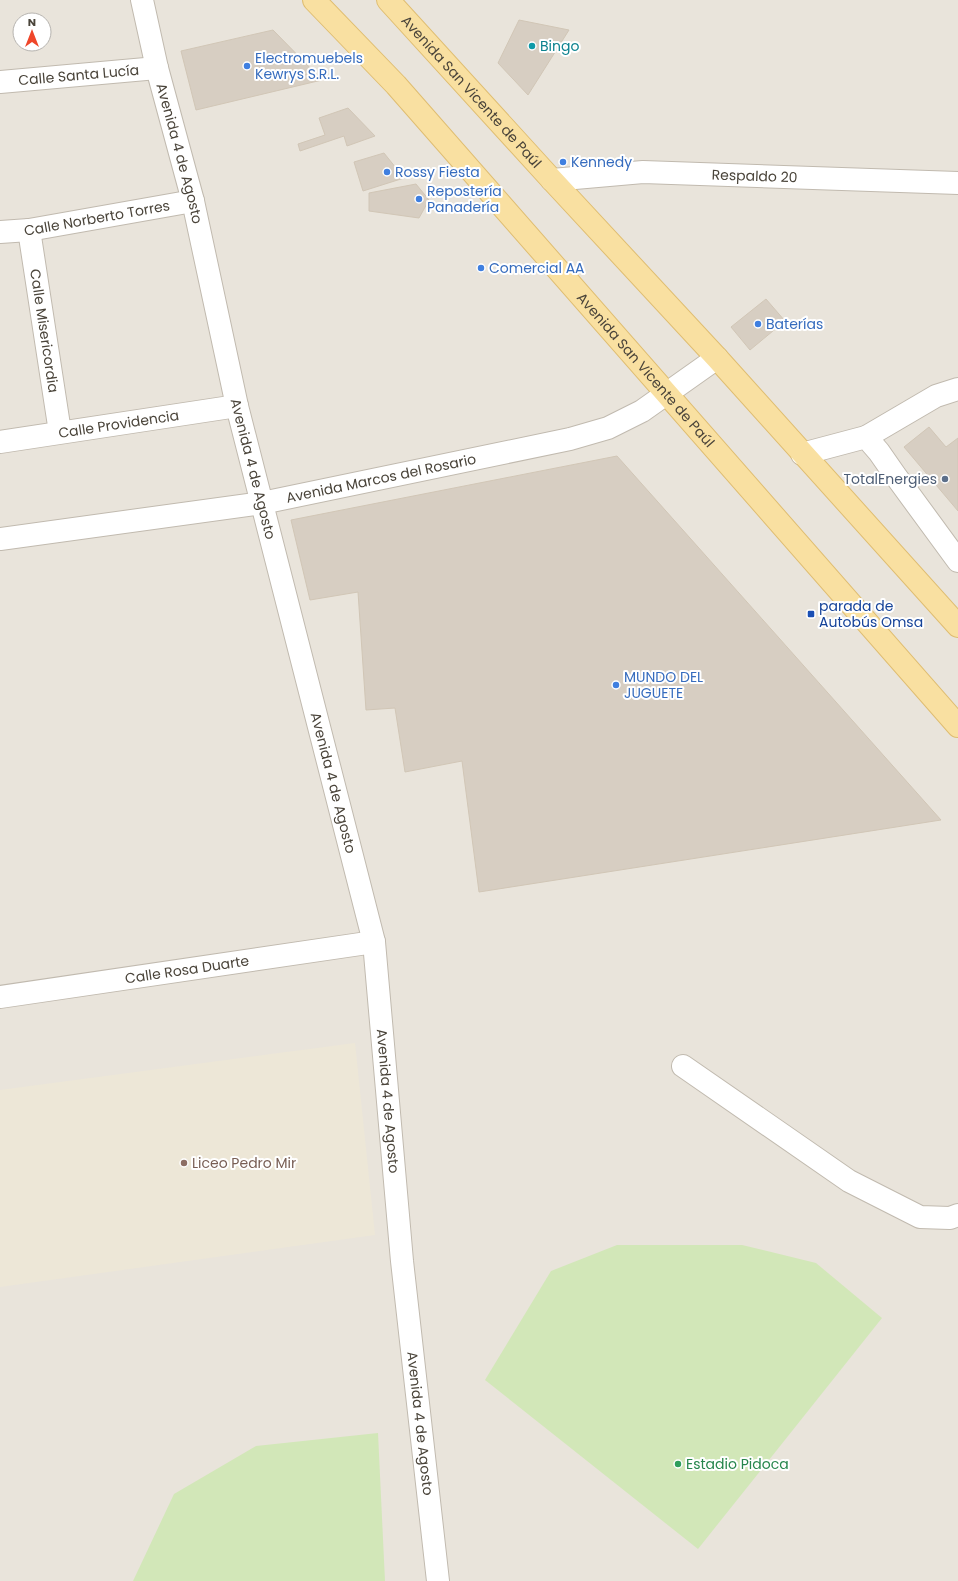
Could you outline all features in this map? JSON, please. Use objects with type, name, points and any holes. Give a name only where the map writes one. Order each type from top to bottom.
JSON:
[{"type":"main road","name":"Avenida San Vicente de Paúl","points":[[314,0],[396,85],[958,726]]},
{"type":"main road","name":"Avenida San Vicente de Paúl","points":[[388,0],[717,358],[958,626]]},
{"type":"street","name":"Avenida 4 de Agosto","points":[[142,0],[157,68],[192,201],[237,406],[374,942],[402,1261],[438,1581]]},
{"type":"street","name":"Calle Santa Lucía","points":[[0,82],[157,68]]},
{"type":"street","name":"Respaldo 20","points":[[552,180],[643,172],[958,183]]},
{"type":"street","name":"Calle Norberto Torres","points":[[0,232],[29,230],[192,201]]},
{"type":"street","name":"Calle Misericordia","points":[[29,230],[60,432]]},
{"type":"street","name":"Avenida Marcos del Rosario","points":[[0,539],[262,503],[570,438],[608,428],[642,411],[717,358]]},
{"type":"street","points":[[802,454],[866,437],[936,396],[958,389]]},
{"type":"street","name":"Calle Providencia","points":[[0,442],[237,406]]},
{"type":"street","points":[[866,437],[879,452],[958,561]]},
{"type":"street","name":"Calle Rosa Duarte","points":[[0,997],[374,942]]},
{"type":"street","points":[[684,1066],[849,1181],[920,1217],[950,1218],[958,1216]]},
{"type":"shaded area","points":[[0,0],[958,0],[958,1581],[0,1581]]},
{"type":"shaded area","name":"Liceo Pedro Mir","points":[[355,1043],[375,1235],[0,1287],[0,1090]]},
{"type":"green space","name":"Estadio Pidoca","points":[[617,1245],[742,1245],[816,1263],[882,1318],[698,1549],[485,1380],[551,1271]]},
{"type":"green space","points":[[378,1433],[385,1581],[133,1581],[174,1494],[256,1446]]},
{"type":"building","name":"Bingo","points":[[519,20],[569,30],[528,95],[498,63]]},
{"type":"building","name":"Electromuebels Kewrys S.R.L.","points":[[273,30],[322,80],[196,110],[181,51]]},
{"type":"building","points":[[348,108],[375,136],[347,146],[344,136],[300,151],[298,144],[325,135],[319,118]]},
{"type":"building","points":[[384,153],[404,178],[363,191],[354,162]]},
{"type":"building","points":[[416,184],[429,200],[419,218],[369,211],[369,193]]},
{"type":"building","name":"Baterías","points":[[766,299],[785,321],[750,350],[731,327]]},
{"type":"building","name":"TotalEnergies","points":[[929,427],[946,447],[958,438],[958,511],[904,447]]},
{"type":"building","points":[[617,456],[941,820],[479,892],[462,761],[405,772],[395,708],[366,710],[358,592],[310,600],[291,520]]},
{"type":"place","name":"Bingo","points":[[532,46]]},
{"type":"place","name":"Electromuebels Kewrys S.R.L.","points":[[247,66]]},
{"type":"place","name":"Kennedy","points":[[563,162]]},
{"type":"place","name":"Rossy Fiesta","points":[[387,172]]},
{"type":"place","name":"Repostería Panadería","points":[[419,199]]},
{"type":"place","name":"Comercial AA","points":[[481,268]]},
{"type":"place","name":"Baterías","points":[[758,324]]},
{"type":"place","name":"TotalEnergies","points":[[945,479]]},
{"type":"place","name":"parada de Autobús Omsa","points":[[811,614]]},
{"type":"place","name":"MUNDO DEL JUGUETE","points":[[616,685]]},
{"type":"place","name":"Liceo Pedro Mir","points":[[184,1163]]},
{"type":"place","name":"Estadio Pidoca","points":[[678,1464]]}]
